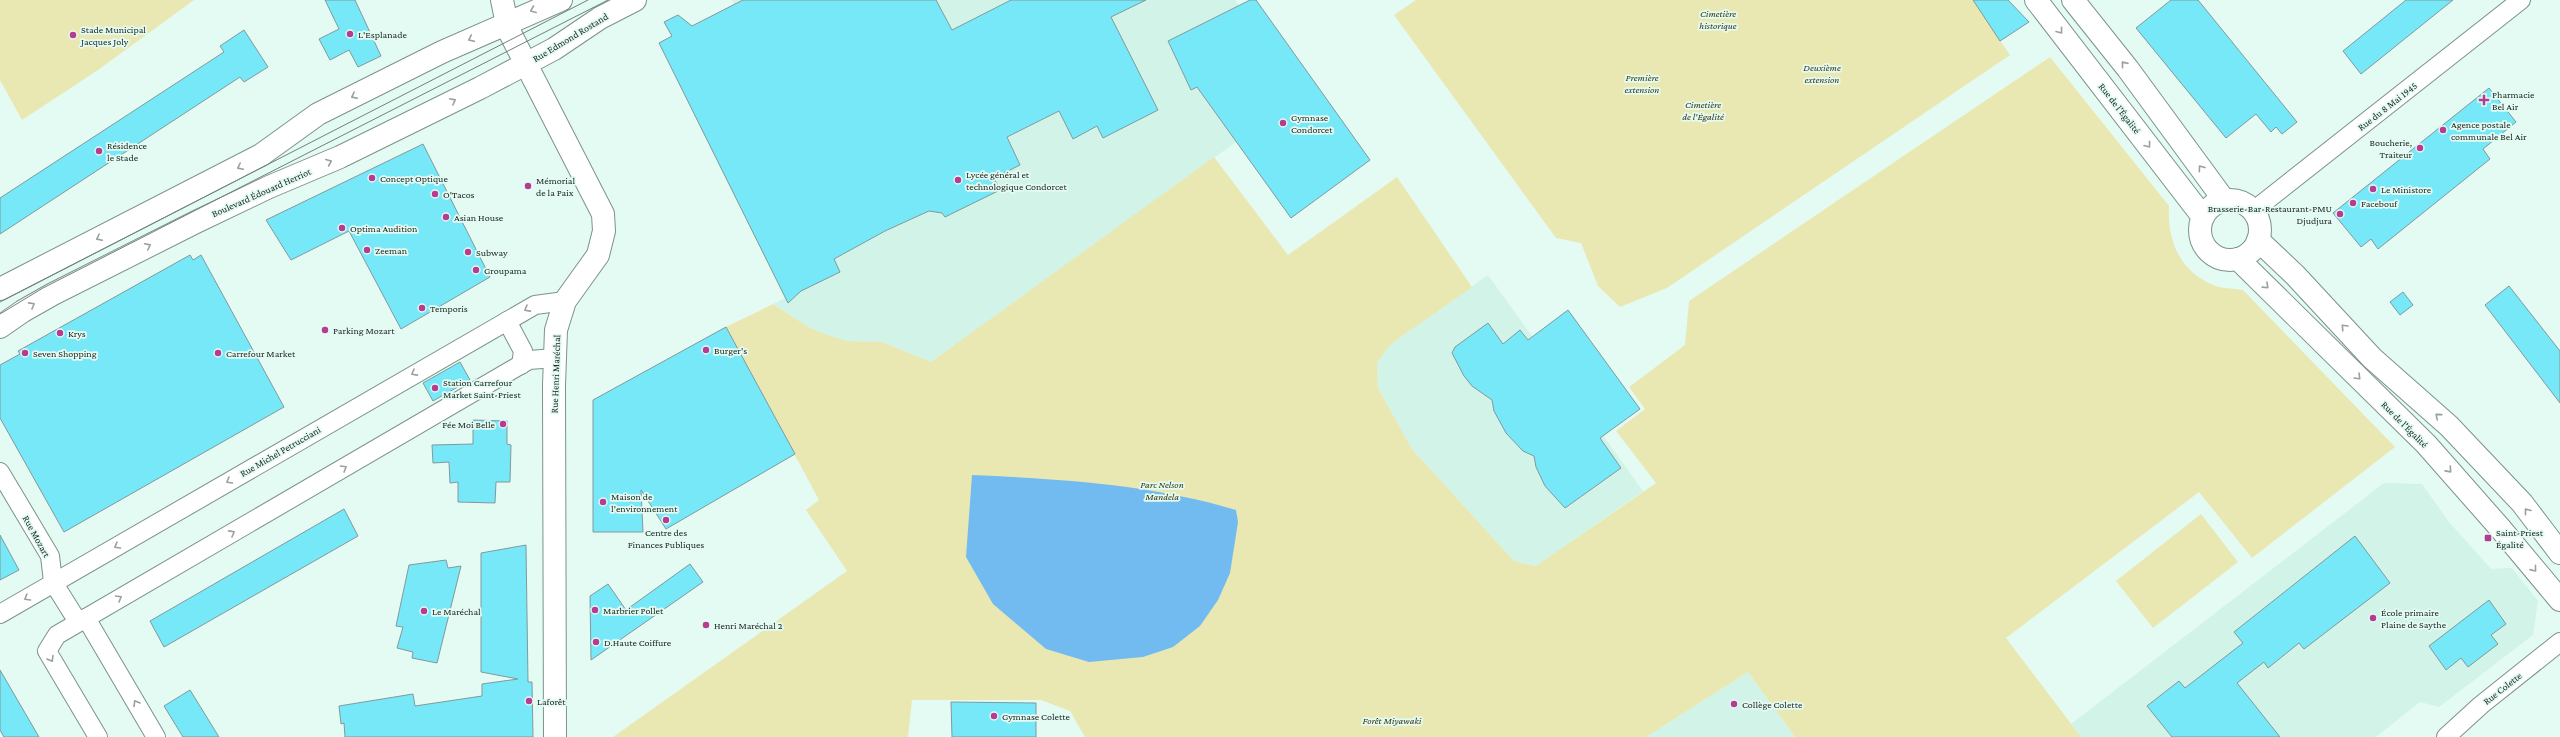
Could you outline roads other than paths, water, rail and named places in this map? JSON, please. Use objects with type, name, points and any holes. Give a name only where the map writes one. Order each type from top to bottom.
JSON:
[{"type":"street","name":"Rue Henri Maréchal","points":[[502,0],[506,22],[603,214],[604,231],[598,255],[565,301],[556,330],[555,737]]},
{"type":"street","points":[[0,289],[262,156],[318,114],[506,22],[561,0]]},
{"type":"street","name":"Rue Edmond Rostand","points":[[526,63],[635,0]]},
{"type":"street","name":"Rue de l'Égalité","points":[[2036,0],[2203,217]]},
{"type":"street","points":[[2073,0],[2128,69],[2224,200]]},
{"type":"street","name":"Rue du 8 Mai 1945","points":[[2253,211],[2520,0]]},
{"type":"street","name":"Boulevard Édouard Herriot","points":[[0,327],[23,311],[53,294],[196,222],[268,187],[340,157],[526,63]]},
{"type":"street","points":[[2224,200],[2240,201],[2253,211],[2260,224],[2258,240],[2246,255],[2238,259],[2218,258],[2204,245],[2200,236],[2203,217],[2208,209],[2224,200]]},
{"type":"street","points":[[2258,240],[2295,275],[2372,358],[2449,426],[2522,504],[2560,553]]},
{"type":"street","name":"Rue de l'Égalité","points":[[2238,259],[2426,444],[2500,528],[2560,600]]},
{"type":"street","name":"Rue Michel Petrucciani","points":[[0,614],[506,321],[535,305],[565,301]]},
{"type":"street","points":[[506,321],[523,351],[521,365]]},
{"type":"street","points":[[98,737],[47,651],[57,636],[529,360],[555,358]]},
{"type":"street","name":"Rue Mozart","points":[[0,472],[50,556],[53,582],[82,620],[156,737]]},
{"type":"street","name":"Rue Colette","points":[[2446,737],[2481,705],[2560,642]]},
{"type":"water","points":[[972,475],[1039,478],[1105,484],[1171,494],[1236,510],[1238,522],[1230,573],[1218,600],[1200,626],[1173,647],[1143,657],[1089,662],[1046,649],[993,604],[966,557]]},
{"type":"tram line","points":[[0,302],[588,0]]},
{"type":"tram line","points":[[0,314],[43,288],[608,0]]},
{"type":"place","name":"L'Esplanade","points":[[350,34]]},
{"type":"place","name":"Stade Municipal Jacques Joly","points":[[73,35]]},
{"type":"place","name":"Pharmacie Bel Air","points":[[2484,100]]},
{"type":"place","name":"Gymnase Condorcet","points":[[1283,123]]},
{"type":"place","name":"Agence postale communale Bel Air","points":[[2443,130]]},
{"type":"place","name":"Boucherie, Traiteur","points":[[2420,148]]},
{"type":"place","name":"Résidence le Stade","points":[[99,151]]},
{"type":"place","name":"Concept Optique","points":[[372,178]]},
{"type":"place","name":"Lycée général et technologique Condorcet","points":[[958,180]]},
{"type":"place","name":"Mémorial de la Paix","points":[[528,186]]},
{"type":"place","name":"Le Ministore","points":[[2373,189]]},
{"type":"place","name":"O'Tacos","points":[[435,194]]},
{"type":"place","name":"Facebouf","points":[[2353,203]]},
{"type":"place","name":"Brasserie-Bar-Restaurant-PMU Djudjura","points":[[2340,214]]},
{"type":"place","name":"Asian House","points":[[446,217]]},
{"type":"place","name":"Optima Audition","points":[[342,228]]},
{"type":"place","name":"Zeeman","points":[[367,250]]},
{"type":"place","name":"Subway","points":[[468,252]]},
{"type":"place","name":"Groupama","points":[[476,270]]},
{"type":"place","name":"Temporis","points":[[422,308]]},
{"type":"place","name":"Parking Mozart","points":[[325,330]]},
{"type":"place","name":"Krys","points":[[60,333]]},
{"type":"place","name":"Burger's","points":[[706,350]]},
{"type":"place","name":"Seven Shopping","points":[[25,353]]},
{"type":"place","name":"Carrefour Market","points":[[218,353]]},
{"type":"place","name":"Station Carrefour Market Saint-Priest","points":[[435,388]]},
{"type":"place","name":"Fée Moi Belle","points":[[503,424]]},
{"type":"place","name":"Maison de l'environnement","points":[[603,502]]},
{"type":"place","name":"Centre des Finances Publiques","points":[[666,520]]},
{"type":"place","name":"Saint-Priest Égalité","points":[[2488,538]]},
{"type":"place","name":"Marbrier Pollet","points":[[595,610]]},
{"type":"place","name":"Le Maréchal","points":[[424,611]]},
{"type":"place","name":"École primaire Plaine de Saythe","points":[[2373,618]]},
{"type":"place","name":"Henri Maréchal 2","points":[[706,625]]},
{"type":"place","name":"D.Haute Coiffure","points":[[596,642]]},
{"type":"place","name":"Laforêt","points":[[529,701]]},
{"type":"place","name":"Collège Colette","points":[[1734,704]]},
{"type":"place","name":"Gymnase Colette","points":[[994,716]]},
{"type":"park label","name":"Cimetière historique","points":[[1718,18]]},
{"type":"park label","name":"Deuxième extension","points":[[1822,72]]},
{"type":"park label","name":"Première extension","points":[[1642,82]]},
{"type":"park label","name":"Cimetière de l'Égalité","points":[[1703,110]]},
{"type":"park label","name":"Parc Nelson Mandela","points":[[1162,490]]},
{"type":"park label","name":"Forêt Miyawaki","points":[[1392,720]]}]
